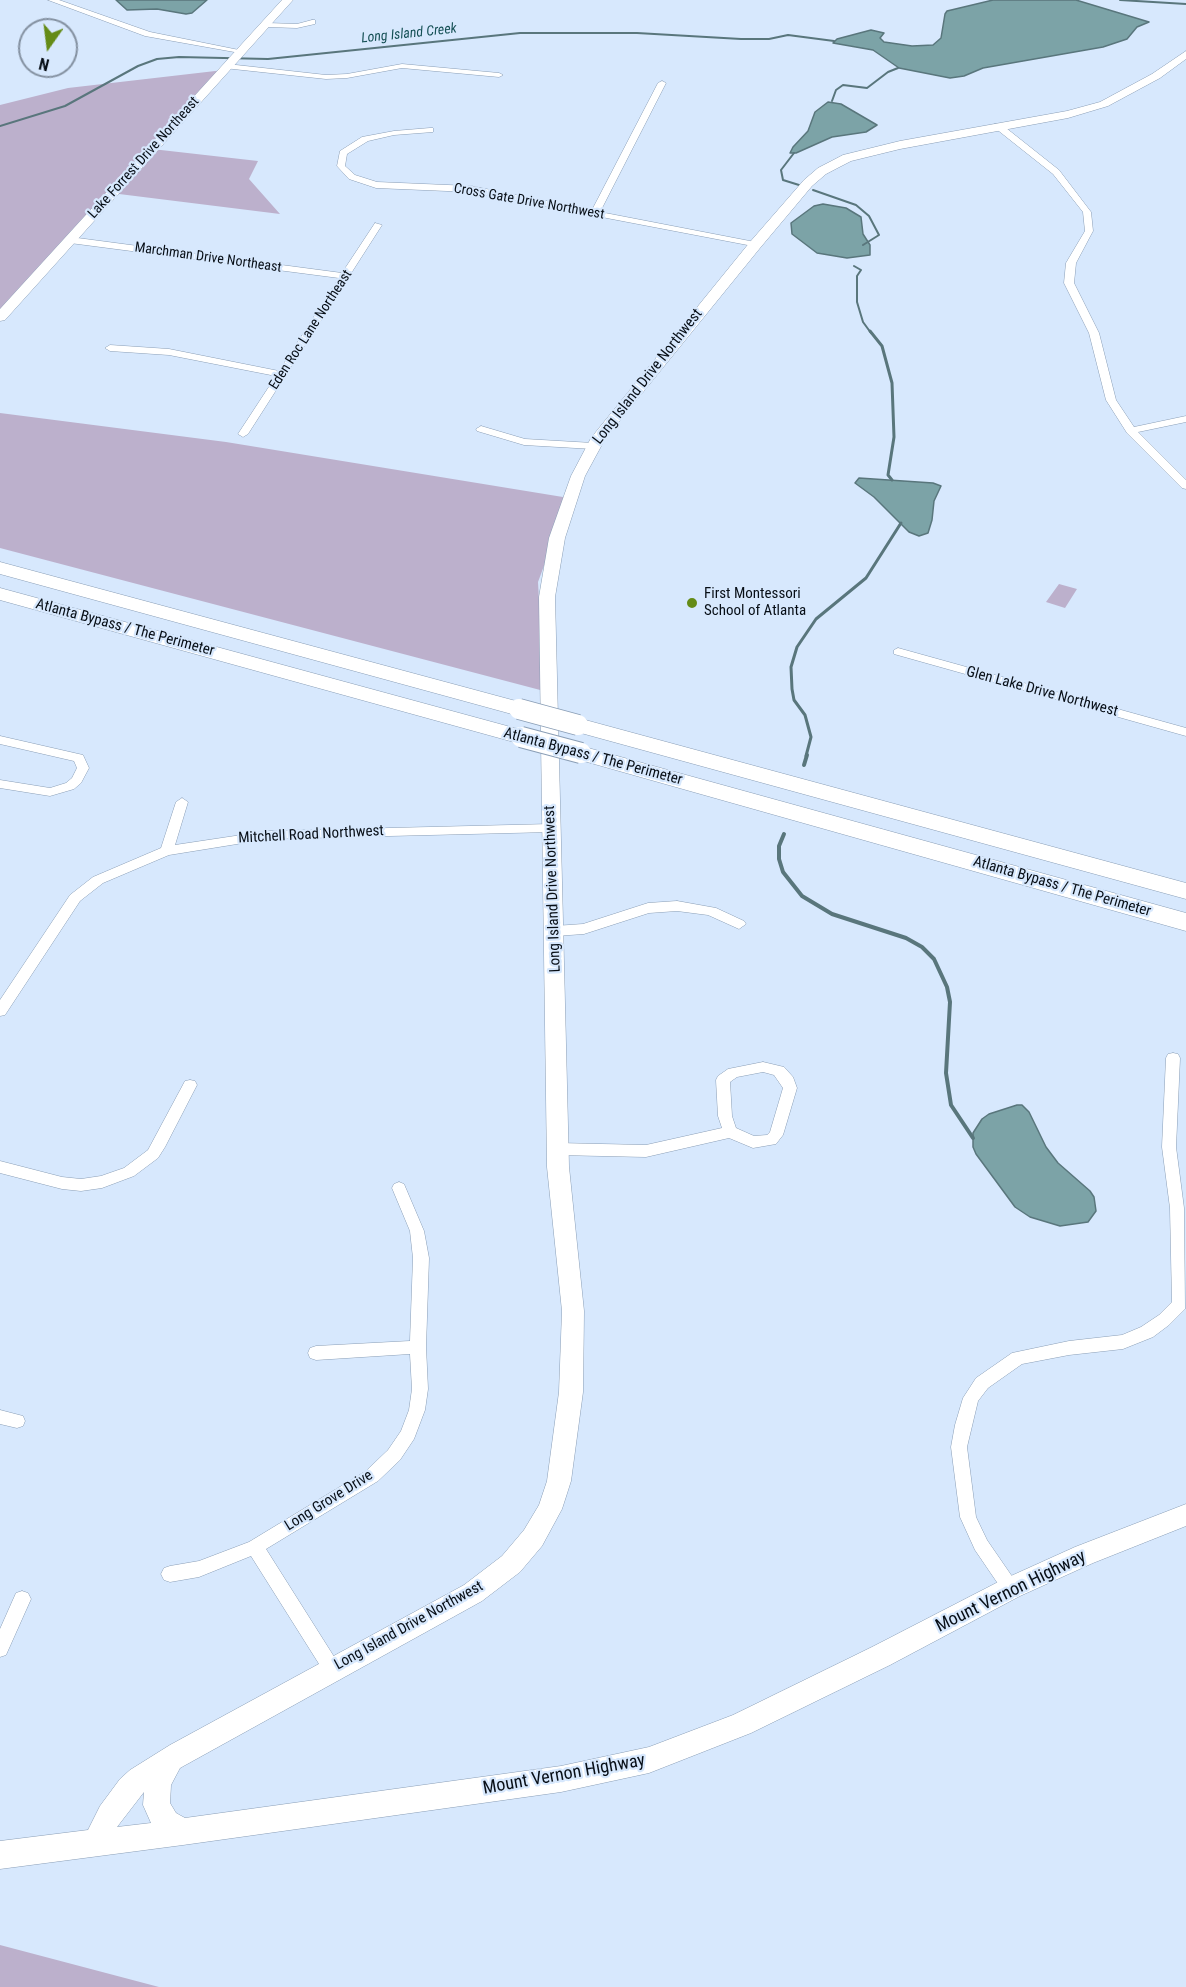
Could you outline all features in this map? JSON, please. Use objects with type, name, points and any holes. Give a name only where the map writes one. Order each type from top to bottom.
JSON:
[{"type":"highway","points":[[0,553],[41,567],[71,588]]},
{"type":"highway","name":"Atlanta Bypass / The Perimeter","points":[[0,568],[1186,891]]},
{"type":"highway","name":"Atlanta Bypass / The Perimeter","points":[[0,594],[1186,922]]},
{"type":"highway","points":[[0,607],[274,679],[385,700]]},
{"type":"street","points":[[52,0],[148,34],[234,58],[326,77],[348,76],[402,66],[499,75]]},
{"type":"street","name":"Lake Forrest Drive Northeast","points":[[0,317],[288,0]]},
{"type":"street","points":[[267,25],[297,26],[312,22]]},
{"type":"street","name":"Long Island Drive Northwest","points":[[97,1842],[109,1815],[129,1788],[173,1757],[473,1593],[511,1564],[534,1538],[550,1509],[559,1481],[571,1392],[573,1311],[557,1149],[555,931],[547,597],[557,538],[578,476],[593,446],[638,387],[808,183],[838,162],[900,145],[1074,112],[1104,104],[1156,76],[1186,54]]},
{"type":"street","points":[[595,213],[662,83]]},
{"type":"street","points":[[998,126],[1055,171],[1086,212],[1089,231],[1071,262],[1069,283],[1094,333],[1111,400],[1131,431],[1186,486]]},
{"type":"street","name":"Cross Gate Drive Northwest","points":[[430,130],[394,133],[365,139],[343,153],[340,166],[352,177],[376,185],[471,189],[755,245]]},
{"type":"street","name":"Eden Roc Lane Northeast","points":[[243,434],[378,225]]},
{"type":"street","name":"Marchman Drive Northeast","points":[[70,240],[345,276]]},
{"type":"street","points":[[111,348],[169,352],[282,374]]},
{"type":"street","points":[[1131,431],[1186,419]]},
{"type":"street","points":[[481,429],[524,442],[593,446]]},
{"type":"street","name":"Glen Lake Drive Northwest","points":[[898,652],[1186,732]]},
{"type":"street","points":[[0,740],[79,758],[83,768],[77,780],[70,786],[50,792],[0,784]]},
{"type":"street","points":[[167,850],[182,802]]},
{"type":"street","name":"Mitchell Road Northwest","points":[[0,1011],[75,898],[98,880],[167,850],[268,835],[551,828]]},
{"type":"street","points":[[555,931],[584,929],[648,908],[677,906],[711,912],[739,924]]},
{"type":"street","points":[[1011,1588],[981,1545],[968,1517],[959,1447],[971,1398],[982,1383],[1018,1358],[1069,1348],[1123,1342],[1147,1332],[1164,1320],[1180,1304],[1180,1250],[1169,1147],[1173,1058]]},
{"type":"street","points":[[557,1149],[646,1151],[730,1132],[753,1142],[762,1142],[776,1135],[790,1088],[788,1081],[779,1071],[763,1067],[744,1070],[733,1072],[723,1080],[725,1116],[730,1132]]},
{"type":"street","points":[[0,1167],[62,1183],[81,1185],[102,1182],[129,1173],[153,1154],[190,1085]]},
{"type":"street","name":"Long Grove Drive","points":[[170,1574],[199,1569],[255,1547],[372,1476],[394,1455],[408,1434],[417,1410],[420,1389],[418,1347],[421,1258],[417,1231],[399,1188]]},
{"type":"street","points":[[316,1353],[418,1347]]},
{"type":"street","points":[[0,1417],[17,1421]]},
{"type":"street","name":"Mount Vernon Highway","points":[[0,1855],[561,1779],[649,1760],[697,1743],[752,1719],[881,1656],[1011,1588],[1084,1555],[1186,1515]]},
{"type":"street","points":[[255,1547],[332,1669]]},
{"type":"street","points":[[0,1649],[22,1599]]},
{"type":"street","points":[[173,1757],[158,1782],[155,1798],[161,1817],[183,1832]]},
{"type":"shaded area","points":[[116,0],[207,0],[192,13],[186,14],[157,9],[127,10]]},
{"type":"shaded area","points":[[993,0],[1076,0],[1149,22],[1137,27],[1127,39],[1103,47],[983,68],[964,76],[950,78],[899,68],[873,50],[833,43],[837,39],[871,30],[884,33],[880,38],[884,42],[912,46],[933,45],[941,38],[947,11]]},
{"type":"shaded area","points":[[224,70],[152,149],[258,161],[249,179],[280,214],[111,193],[0,313],[0,105],[68,88]]},
{"type":"shaded area","points":[[828,102],[841,104],[877,125],[866,132],[832,137],[796,153],[790,153],[808,131],[815,112]]},
{"type":"shaded area","points":[[823,204],[846,208],[861,217],[863,234],[870,245],[870,255],[847,258],[817,253],[792,234],[791,223],[814,206]]},
{"type":"shaded area","points":[[0,413],[226,442],[569,498],[538,582],[544,691],[0,548]]},
{"type":"shaded area","points":[[859,478],[933,483],[941,486],[934,501],[928,533],[919,536],[909,532],[874,497],[855,483]]},
{"type":"shaded area","points":[[1059,584],[1077,589],[1065,608],[1046,602]]},
{"type":"shaded area","points":[[1022,1105],[1029,1112],[1046,1147],[1058,1163],[1094,1197],[1096,1211],[1088,1222],[1060,1226],[1030,1217],[1015,1207],[976,1154],[973,1147],[973,1133],[982,1119],[989,1114]]},
{"type":"shaded area","points":[[0,1945],[159,1987],[0,1987]]},
{"type":"waterway","name":"Long Island Creek","points":[[1120,0],[1186,4]]},
{"type":"waterway","name":"Long Island Creek","points":[[0,126],[65,106],[138,66],[157,59],[179,57],[268,59],[520,33],[637,33],[741,39],[769,39],[788,35],[834,41]]},
{"type":"waterway","points":[[832,101],[836,90],[843,85],[867,88],[888,72],[898,68]]},
{"type":"waterway","points":[[794,153],[781,170],[783,180],[799,185]]},
{"type":"waterway","points":[[813,190],[856,205],[869,216],[879,235],[863,245]]},
{"type":"waterway","points":[[854,266],[861,270],[857,276],[857,302],[863,322],[871,333]]},
{"type":"waterway","points":[[870,331],[882,346],[892,383],[894,437],[888,475],[892,480]]},
{"type":"waterway","points":[[806,756],[811,737],[805,715],[794,700],[792,689],[791,667],[797,647],[816,619],[866,578],[901,523]]},
{"type":"waterway","points":[[804,765],[807,755]]},
{"type":"waterway","points":[[784,834],[779,846],[779,859],[783,872],[802,896],[832,914],[906,938],[922,947],[934,959],[947,987],[950,1002],[946,1073],[951,1105],[973,1138]]},
{"type":"place","name":"First Montessori School of Atlanta","points":[[692,603]]}]
